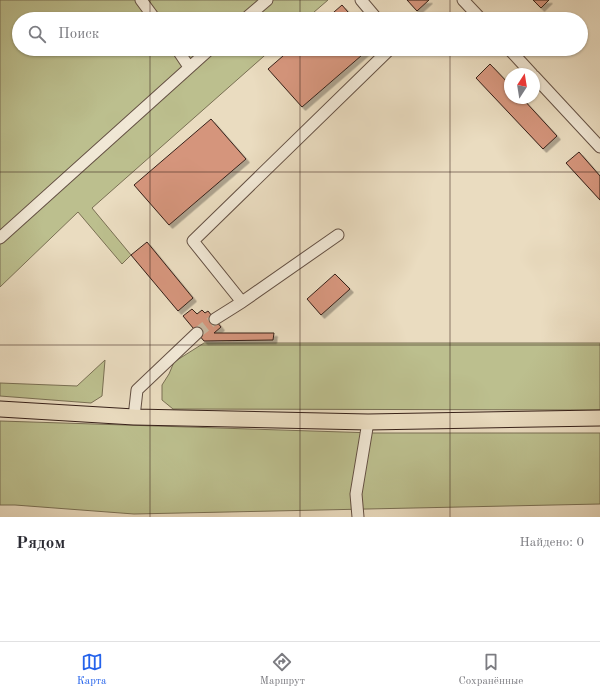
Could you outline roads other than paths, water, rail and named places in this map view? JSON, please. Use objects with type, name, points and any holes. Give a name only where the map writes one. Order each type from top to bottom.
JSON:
[{"type":"main road","points":[[0,409],[134,417],[368,422],[600,418]]},
{"type":"street","points":[[141,0],[150,12]]},
{"type":"street","points":[[253,12],[267,0]]},
{"type":"street","points":[[361,0],[371,12]]},
{"type":"street","points":[[463,0],[474,12]]},
{"type":"street","points":[[182,56],[189,67]]},
{"type":"street","points":[[0,238],[202,56]]},
{"type":"street","points":[[242,302],[193,241],[383,56]]},
{"type":"street","points":[[515,56],[527,68]]},
{"type":"street","points":[[540,83],[600,148]]},
{"type":"street","points":[[214,319],[242,302],[338,235]]},
{"type":"street","points":[[134,417],[137,390],[197,333]]},
{"type":"street","points":[[358,517],[356,494],[368,422]]},
{"type":"tunnel","points":[[197,333],[215,319]]}]
